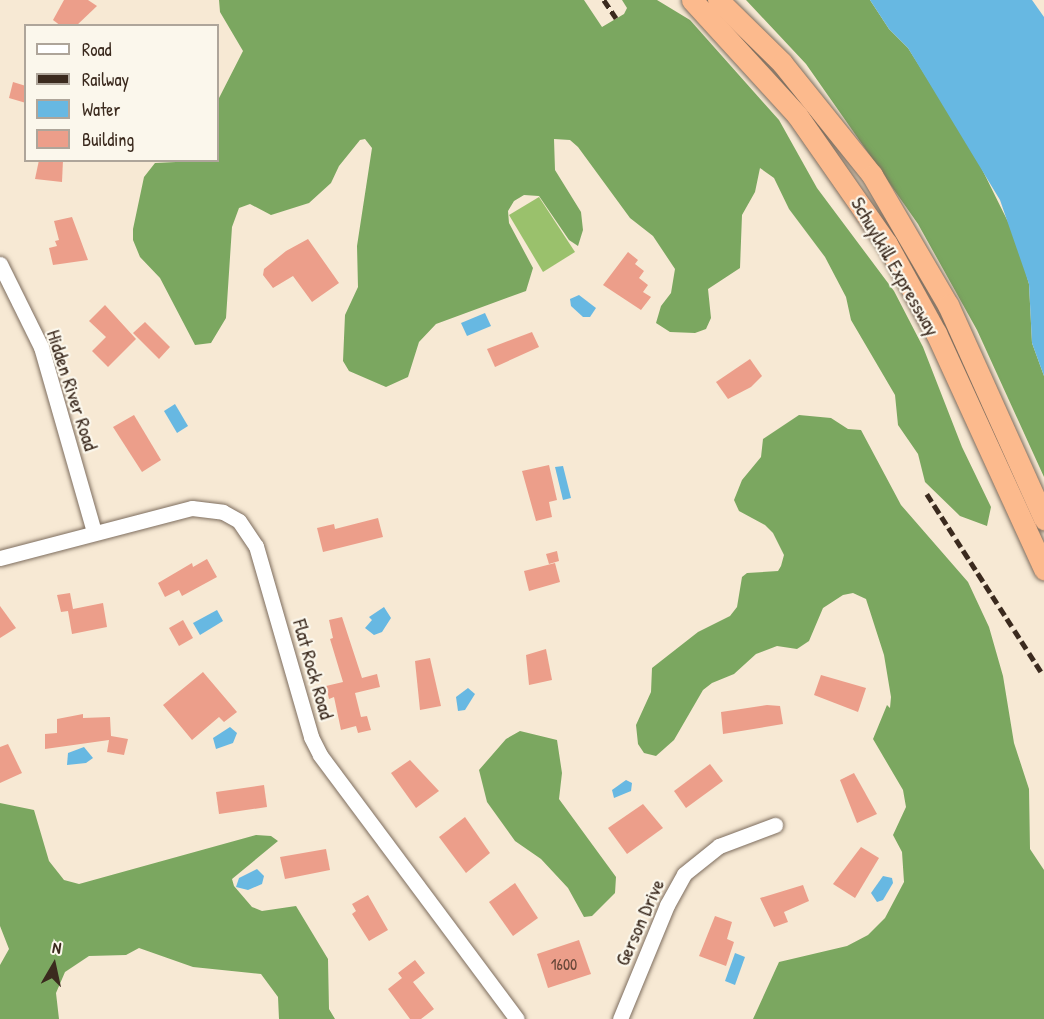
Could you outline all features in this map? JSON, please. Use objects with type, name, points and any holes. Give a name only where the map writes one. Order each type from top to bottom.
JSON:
[{"type":"highway","name":"Schuylkill Expressway","points":[[693,0],[797,115],[887,244],[940,342],[1044,569]]},
{"type":"highway","name":"Schuylkill Expressway","points":[[718,0],[782,63],[872,175],[948,305],[1044,519]]},
{"type":"street","name":"Hidden River Road","points":[[0,264],[41,347],[94,532]]},
{"type":"street","name":"Flat Rock Road","points":[[0,558],[94,532],[204,508],[231,515],[246,529],[260,557],[311,737],[320,755],[517,1019]]},
{"type":"street","name":"Gerson Drive","points":[[620,1019],[669,899],[691,866],[719,846],[775,825]]},
{"type":"green space","points":[[219,0],[584,0],[602,27],[624,14],[627,8],[622,0],[657,0],[690,20],[779,120],[817,188],[894,291],[923,347],[962,447],[991,507],[987,526],[960,516],[925,482],[918,454],[898,425],[895,395],[851,320],[846,297],[825,257],[789,209],[774,178],[760,168],[755,192],[742,215],[740,268],[708,289],[711,318],[706,329],[695,333],[670,332],[656,323],[661,306],[671,293],[675,269],[653,236],[630,218],[578,147],[570,140],[554,139],[555,170],[581,212],[583,230],[578,246],[569,240],[539,196],[524,195],[514,201],[508,211],[509,223],[533,268],[526,291],[436,324],[419,342],[408,377],[386,387],[349,371],[343,361],[345,315],[358,287],[357,246],[372,148],[365,139],[360,140],[339,166],[331,183],[309,203],[271,215],[250,204],[239,208],[232,227],[226,318],[211,343],[195,345],[160,278],[140,257],[133,240],[133,229],[144,177],[155,163],[219,162],[219,98],[243,51],[220,12]]},
{"type":"green space","points":[[746,0],[870,0],[889,29],[908,48],[973,151],[1016,238],[1029,284],[1032,343],[1044,376],[1044,477],[977,330],[918,224],[806,64]]},
{"type":"green space","points":[[539,197],[575,252],[543,272],[509,215]]},
{"type":"green space","points":[[799,415],[831,418],[848,429],[861,430],[901,505],[968,582],[989,627],[1003,676],[1014,743],[1029,789],[1030,849],[1044,870],[1044,1019],[753,1019],[779,962],[847,946],[868,935],[885,918],[904,882],[902,852],[893,835],[906,807],[903,790],[873,739],[887,705],[890,708],[891,697],[884,655],[866,599],[853,593],[843,595],[823,608],[809,641],[797,649],[777,646],[756,654],[734,674],[712,683],[703,690],[674,740],[656,756],[644,753],[638,744],[636,725],[651,692],[652,668],[698,632],[730,616],[737,607],[742,577],[747,573],[778,571],[781,566],[784,555],[773,533],[765,525],[739,511],[734,500],[742,480],[761,457],[763,439]]},
{"type":"green space","points":[[520,731],[557,740],[562,773],[559,799],[616,877],[615,893],[592,916],[584,917],[568,888],[541,859],[515,841],[487,802],[479,770],[506,739]]},
{"type":"green space","points":[[0,803],[34,810],[49,861],[64,880],[79,884],[256,835],[271,836],[278,841],[232,879],[234,886],[252,907],[262,911],[296,906],[328,959],[329,1009],[335,1019],[279,1019],[278,997],[261,974],[193,967],[139,948],[126,955],[89,956],[65,972],[56,993],[59,1019],[0,1019],[0,965],[9,949],[0,926]]},
{"type":"water","points":[[870,0],[1032,0],[1044,17],[1044,376],[1032,343],[1029,284],[1000,200],[908,48],[889,29]]},
{"type":"water","points":[[579,295],[596,308],[590,317],[583,317],[571,306],[570,299]]},
{"type":"water","points":[[485,313],[491,326],[467,336],[461,323]]},
{"type":"water","points":[[175,404],[188,426],[177,433],[164,411]]},
{"type":"water","points":[[563,466],[571,498],[563,500],[555,467]]},
{"type":"water","points":[[384,607],[391,618],[382,632],[374,635],[365,628],[372,620],[369,617]]},
{"type":"water","points":[[217,610],[223,621],[200,635],[193,623]]},
{"type":"water","points":[[468,688],[475,694],[465,710],[458,711],[456,697]]},
{"type":"water","points":[[230,727],[237,733],[233,743],[216,749],[213,738]]},
{"type":"water","points":[[84,747],[93,758],[86,763],[67,765],[68,753]]},
{"type":"water","points":[[626,780],[632,783],[631,791],[614,798],[612,790]]},
{"type":"water","points":[[257,869],[264,876],[262,884],[248,890],[236,887],[239,878]]},
{"type":"water","points":[[883,876],[892,878],[893,883],[883,900],[877,902],[871,893]]},
{"type":"water","points":[[735,953],[745,957],[735,985],[725,981]]},
{"type":"building","points":[[64,0],[88,0],[97,6],[78,24],[58,24],[53,20]]},
{"type":"building","points":[[13,82],[24,85],[24,102],[9,98]]},
{"type":"building","points":[[39,162],[63,162],[62,182],[35,179]]},
{"type":"building","points":[[72,217],[88,260],[53,265],[49,248],[57,246],[55,241],[59,240],[54,221]]},
{"type":"building","points":[[308,239],[339,283],[312,302],[293,276],[273,288],[263,275],[264,269],[286,251]]},
{"type":"building","points":[[628,252],[638,260],[635,264],[644,271],[639,278],[648,285],[643,292],[651,297],[641,310],[603,285]]},
{"type":"building","points":[[105,305],[136,339],[108,367],[92,351],[106,337],[89,321]]},
{"type":"building","points":[[145,322],[170,347],[159,359],[133,333]]},
{"type":"building","points":[[532,332],[539,347],[495,367],[487,349]]},
{"type":"building","points":[[750,359],[762,376],[751,387],[728,399],[716,382]]},
{"type":"building","points":[[134,415],[161,460],[142,472],[113,427]]},
{"type":"building","points":[[549,465],[557,500],[549,502],[552,517],[536,521],[522,471]]},
{"type":"building","points":[[378,518],[383,537],[323,552],[317,528],[334,524],[335,529]]},
{"type":"building","points":[[557,551],[559,561],[549,564],[546,554]]},
{"type":"building","points":[[207,559],[217,577],[182,596],[179,590],[165,597],[158,583],[192,563],[193,567]]},
{"type":"building","points":[[555,563],[560,582],[529,591],[524,571]]},
{"type":"building","points":[[70,593],[73,609],[103,603],[107,627],[72,634],[68,611],[61,612],[57,595]]},
{"type":"building","points":[[0,606],[16,628],[0,638]]},
{"type":"building","points":[[342,617],[362,678],[377,674],[380,687],[355,693],[361,717],[367,716],[371,730],[358,733],[356,726],[341,730],[334,697],[329,699],[326,686],[343,682],[330,639],[333,638],[329,620]]},
{"type":"building","points":[[183,620],[193,638],[179,646],[169,628]]},
{"type":"building","points":[[546,649],[552,680],[529,685],[526,655]]},
{"type":"building","points":[[430,658],[441,706],[420,710],[415,661]]},
{"type":"building","points":[[203,672],[237,712],[224,722],[219,717],[192,740],[163,705]]},
{"type":"building","points":[[821,675],[866,688],[858,712],[814,695]]},
{"type":"building","points":[[767,705],[780,706],[783,724],[723,734],[721,712]]},
{"type":"building","points":[[83,714],[83,718],[110,717],[111,736],[128,739],[124,755],[107,752],[109,740],[45,749],[45,734],[57,733],[57,719]]},
{"type":"building","points":[[8,744],[22,773],[0,783],[0,747]]},
{"type":"building","points":[[410,760],[439,791],[416,808],[391,773]]},
{"type":"building","points":[[710,764],[723,781],[686,808],[674,791]]},
{"type":"building","points":[[854,773],[877,814],[857,823],[840,780]]},
{"type":"building","points":[[264,785],[267,807],[219,814],[216,792]]},
{"type":"building","points":[[643,804],[663,828],[627,854],[608,828]]},
{"type":"building","points":[[465,817],[490,853],[466,873],[439,837]]},
{"type":"building","points":[[861,847],[879,858],[855,898],[833,884]]},
{"type":"building","points":[[326,849],[330,870],[285,879],[280,857]]},
{"type":"building","points":[[515,883],[538,918],[513,936],[489,902]]},
{"type":"building","points":[[803,885],[809,901],[784,912],[788,922],[774,927],[760,898]]},
{"type":"building","points":[[368,895],[388,930],[369,941],[352,914],[356,911],[352,904]]},
{"type":"building","points":[[715,916],[732,922],[727,939],[734,942],[726,966],[699,956]]},
{"type":"building","points":[[579,940],[591,974],[548,988],[537,954]]},
{"type":"building","points":[[415,960],[425,973],[413,982],[434,1009],[421,1019],[410,1019],[388,989],[402,978],[398,973]]},
{"type":"railway","points":[[604,0],[616,18]]},
{"type":"railway","points":[[927,494],[1044,676]]}]
